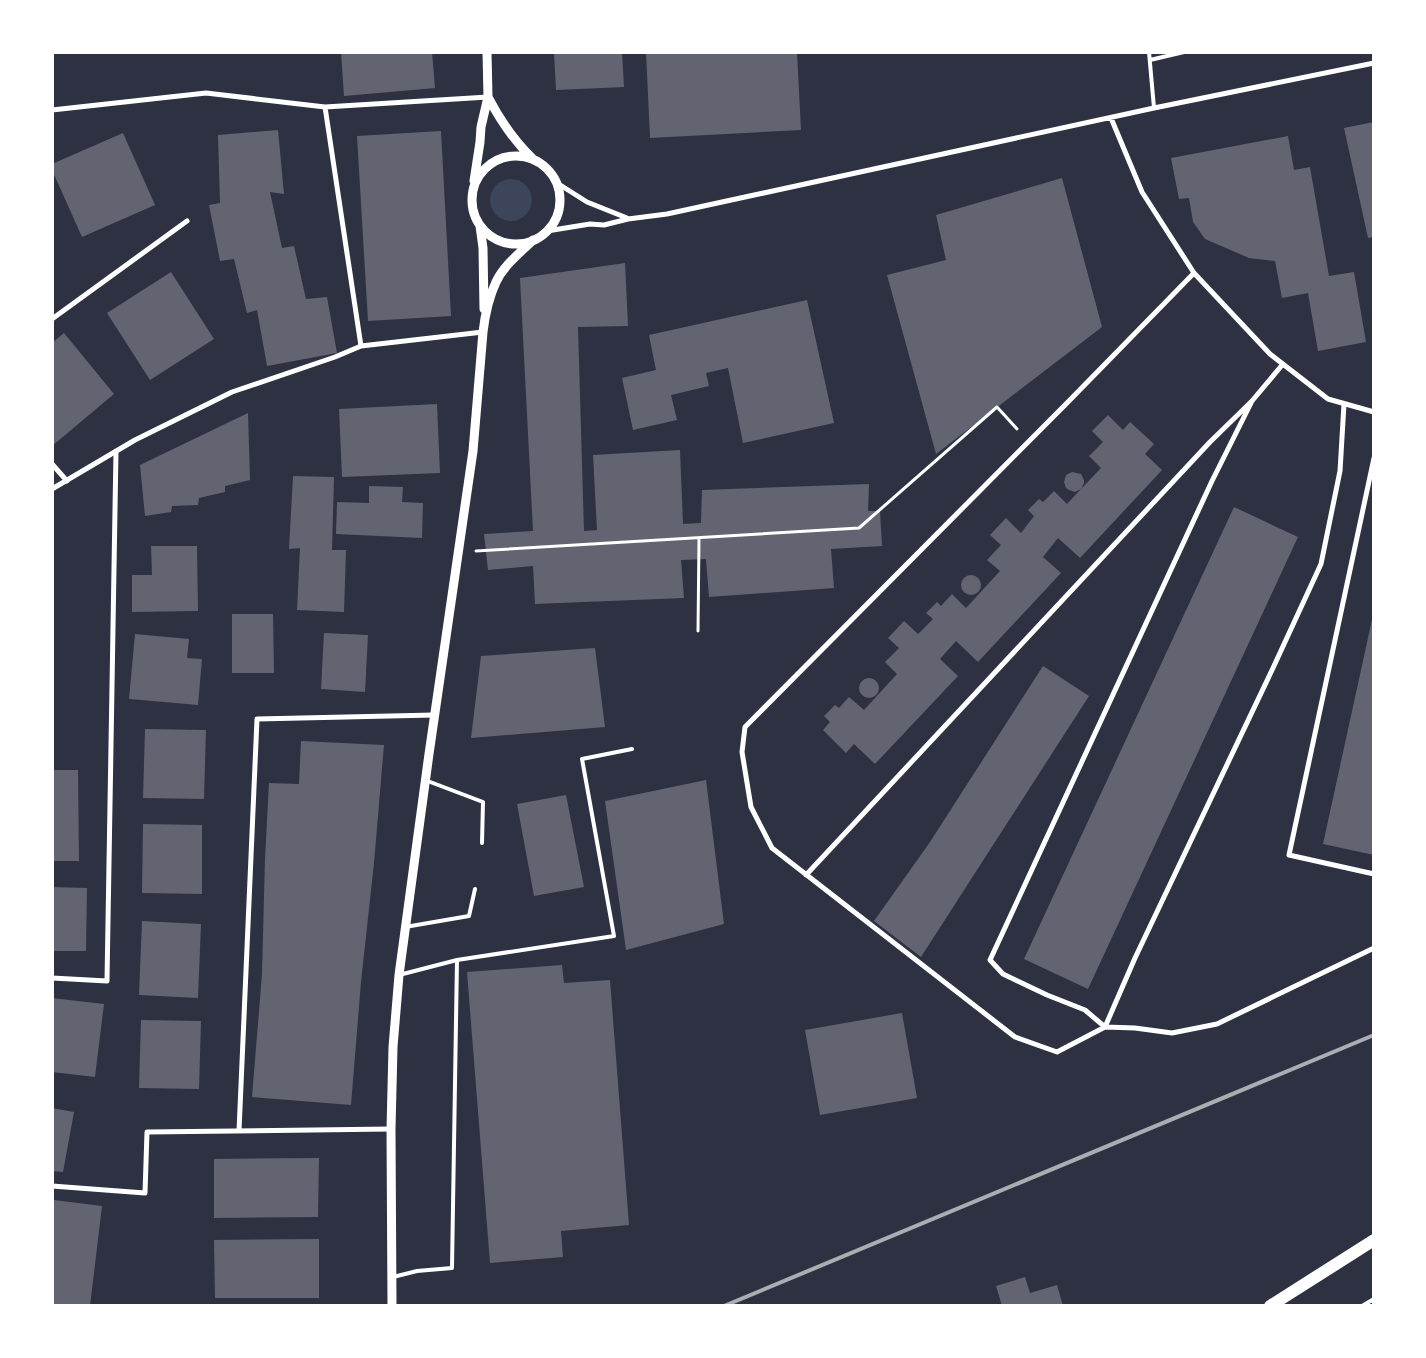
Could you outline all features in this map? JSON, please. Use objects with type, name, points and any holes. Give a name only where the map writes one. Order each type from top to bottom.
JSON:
[{"type":"main road","points":[[1270,1306],[1374,1240]]},
{"type":"street","points":[[485,317],[483,248],[480,226],[474,214],[472,200],[481,127],[488,97],[487,52]]},
{"type":"street","points":[[548,231],[590,224],[604,225],[628,219],[667,214],[1154,108],[1374,63]]},
{"type":"street","points":[[52,110],[206,93],[325,107],[488,97]]},
{"type":"street","points":[[480,226],[491,236],[504,242],[518,244],[533,240],[548,231],[560,208],[560,191],[548,168],[534,159],[519,144],[496,113],[488,97]]},
{"type":"street","points":[[325,107],[360,346]]},
{"type":"street","points":[[1111,118],[1142,192],[1194,273],[1270,354],[1328,399],[1374,412]]},
{"type":"street","points":[[474,186],[481,173],[492,162],[505,157],[519,155],[534,159]]},
{"type":"street","points":[[557,183],[587,202],[628,219]]},
{"type":"street","points":[[52,319],[187,221]]},
{"type":"street","points":[[392,1306],[391,1129],[393,1047],[399,974],[434,715],[473,451],[482,332],[496,282],[506,266],[533,240]]},
{"type":"street","points":[[1194,273],[745,727],[742,752],[751,807],[772,848],[1015,1037],[1057,1052],[1105,1027],[1135,1028],[1172,1033],[1217,1024],[1374,948]]},
{"type":"street","points":[[52,489],[135,440],[232,392],[335,358],[360,346],[482,332]]},
{"type":"street","points":[[806,875],[1210,442],[1252,401],[1283,364]]},
{"type":"street","points":[[1105,1027],[1085,1010],[1047,996],[1002,974],[990,960],[1212,481],[1252,401]]},
{"type":"street","points":[[1105,1027],[1134,958],[1321,564],[1340,471],[1344,404]]},
{"type":"street","points":[[52,978],[107,981],[116,451]]},
{"type":"street","points":[[1374,458],[1289,855],[1374,874]]},
{"type":"street","points":[[52,464],[67,481]]},
{"type":"street","points":[[239,1131],[257,719],[434,715]]},
{"type":"street","points":[[52,1186],[146,1193],[147,1132],[391,1129]]},
{"type":"lane","points":[[1149,52],[1154,108]]},
{"type":"lane","points":[[1150,60],[1184,52]]},
{"type":"lane","points":[[399,974],[457,960],[614,936],[582,759],[632,749]]},
{"type":"lane","points":[[425,780],[483,802],[482,843]]},
{"type":"lane","points":[[405,927],[469,916],[475,889]]},
{"type":"lane","points":[[392,1277],[417,1271],[452,1268],[457,960]]},
{"type":"lane","points":[[1362,1306],[1374,1299]]},
{"type":"path","points":[[458,552],[859,528],[997,407],[1029,441]]},
{"type":"path","points":[[698,631],[699,538]]},
{"type":"shaded area","points":[[511,179],[526,185],[532,200],[526,215],[511,221],[496,215],[490,200],[496,185]]},
{"type":"building","points":[[341,52],[432,52],[435,88],[344,96]]},
{"type":"building","points":[[554,52],[622,52],[624,87],[556,90]]},
{"type":"building","points":[[646,52],[797,52],[801,130],[650,138]]},
{"type":"building","points":[[1374,122],[1374,237],[1368,238],[1344,128]]},
{"type":"building","points":[[278,130],[284,194],[270,192],[282,248],[294,246],[306,299],[327,297],[337,353],[267,366],[257,310],[247,313],[234,259],[220,261],[209,205],[220,203],[218,135]]},
{"type":"building","points":[[441,131],[451,316],[368,321],[357,136]]},
{"type":"building","points":[[123,133],[155,205],[82,237],[52,170],[52,164]]},
{"type":"building","points":[[1288,136],[1294,170],[1310,167],[1329,276],[1354,272],[1366,342],[1318,351],[1308,293],[1282,298],[1275,261],[1249,258],[1205,239],[1193,222],[1189,198],[1179,199],[1171,158]]},
{"type":"building","points":[[1062,178],[1102,327],[936,454],[887,275],[946,260],[936,215]]},
{"type":"building","points":[[625,263],[628,326],[578,327],[584,531],[597,530],[593,455],[680,450],[683,524],[701,523],[702,490],[869,484],[868,511],[880,511],[882,546],[831,549],[834,588],[709,597],[706,559],[681,560],[684,598],[535,604],[533,566],[488,570],[484,534],[533,531],[520,278]]},
{"type":"building","points":[[171,272],[214,339],[150,380],[107,313]]},
{"type":"building","points":[[807,300],[834,423],[743,443],[728,368],[706,373],[709,386],[671,395],[677,420],[633,430],[622,378],[656,370],[649,335]]},
{"type":"building","points":[[64,333],[114,394],[52,446],[52,343]]},
{"type":"building","points":[[437,404],[440,473],[342,477],[339,409]]},
{"type":"building","points":[[248,413],[250,480],[225,486],[225,492],[199,498],[198,505],[172,506],[171,512],[145,516],[140,465]]},
{"type":"building","points":[[1108,415],[1123,430],[1130,422],[1154,444],[1145,454],[1162,470],[1080,558],[1058,538],[1043,557],[1061,573],[978,662],[956,641],[940,659],[958,676],[875,764],[854,744],[846,753],[823,730],[830,722],[824,716],[835,705],[839,708],[849,697],[864,710],[897,674],[885,662],[899,648],[888,638],[904,621],[918,634],[933,619],[926,613],[937,602],[941,606],[952,594],[966,608],[1000,571],[987,560],[1001,545],[990,535],[1006,518],[1021,533],[1034,516],[1028,510],[1039,499],[1043,502],[1054,491],[1067,504],[1101,468],[1089,456],[1103,442],[1092,431]]},
{"type":"building","points":[[1072,472],[1081,474],[1084,483],[1081,489],[1075,492],[1066,488],[1064,482],[1066,475]]},
{"type":"building","points":[[293,476],[334,477],[332,550],[346,550],[344,612],[297,610],[300,548],[289,549]]},
{"type":"building","points":[[369,486],[403,487],[402,502],[423,503],[422,538],[336,534],[337,502],[369,503]]},
{"type":"building","points":[[1234,507],[1298,537],[1088,989],[1024,959]]},
{"type":"building","points":[[151,546],[197,546],[198,611],[132,612],[132,575],[152,575]]},
{"type":"building","points":[[967,575],[975,575],[981,581],[981,589],[975,595],[967,595],[961,589],[961,581]]},
{"type":"building","points":[[232,614],[273,614],[274,673],[232,673]]},
{"type":"building","points":[[1374,615],[1374,855],[1323,844]]},
{"type":"building","points":[[324,633],[368,635],[365,692],[321,689]]},
{"type":"building","points":[[135,634],[189,639],[187,658],[202,659],[198,705],[129,699]]},
{"type":"building","points":[[595,648],[605,727],[471,738],[481,656]]},
{"type":"building","points":[[1043,666],[1089,696],[921,957],[874,921],[930,842]]},
{"type":"building","points":[[869,678],[876,681],[879,688],[876,695],[869,698],[862,695],[859,688],[862,681]]},
{"type":"building","points":[[145,729],[206,730],[204,799],[143,798]]},
{"type":"building","points":[[301,741],[384,745],[351,1105],[252,1097],[262,974],[269,783],[299,784]]},
{"type":"building","points":[[52,770],[78,770],[79,861],[52,861]]},
{"type":"building","points":[[706,780],[724,924],[626,950],[605,801]]},
{"type":"building","points":[[566,795],[584,887],[534,896],[517,804]]},
{"type":"building","points":[[143,824],[202,825],[202,894],[142,893]]},
{"type":"building","points":[[52,887],[87,888],[86,951],[52,951]]},
{"type":"building","points":[[142,921],[201,924],[198,998],[139,995]]},
{"type":"building","points":[[562,965],[564,983],[610,980],[629,1225],[561,1231],[563,1257],[490,1263],[467,972]]},
{"type":"building","points":[[52,998],[104,1004],[95,1077],[52,1072]]},
{"type":"building","points":[[902,1013],[917,1098],[820,1115],[805,1030]]},
{"type":"building","points":[[141,1020],[201,1021],[199,1089],[139,1088]]},
{"type":"building","points":[[52,1108],[74,1112],[63,1172],[52,1171]]},
{"type":"building","points":[[319,1158],[318,1217],[214,1218],[214,1159]]},
{"type":"building","points":[[54,1200],[102,1206],[90,1306],[52,1306],[52,1213]]},
{"type":"building","points":[[319,1239],[319,1298],[215,1298],[214,1240]]},
{"type":"building","points":[[1025,1277],[1030,1293],[1057,1285],[1063,1306],[1002,1306],[996,1286]]},
{"type":"railway","points":[[724,1306],[1374,1035]]}]
